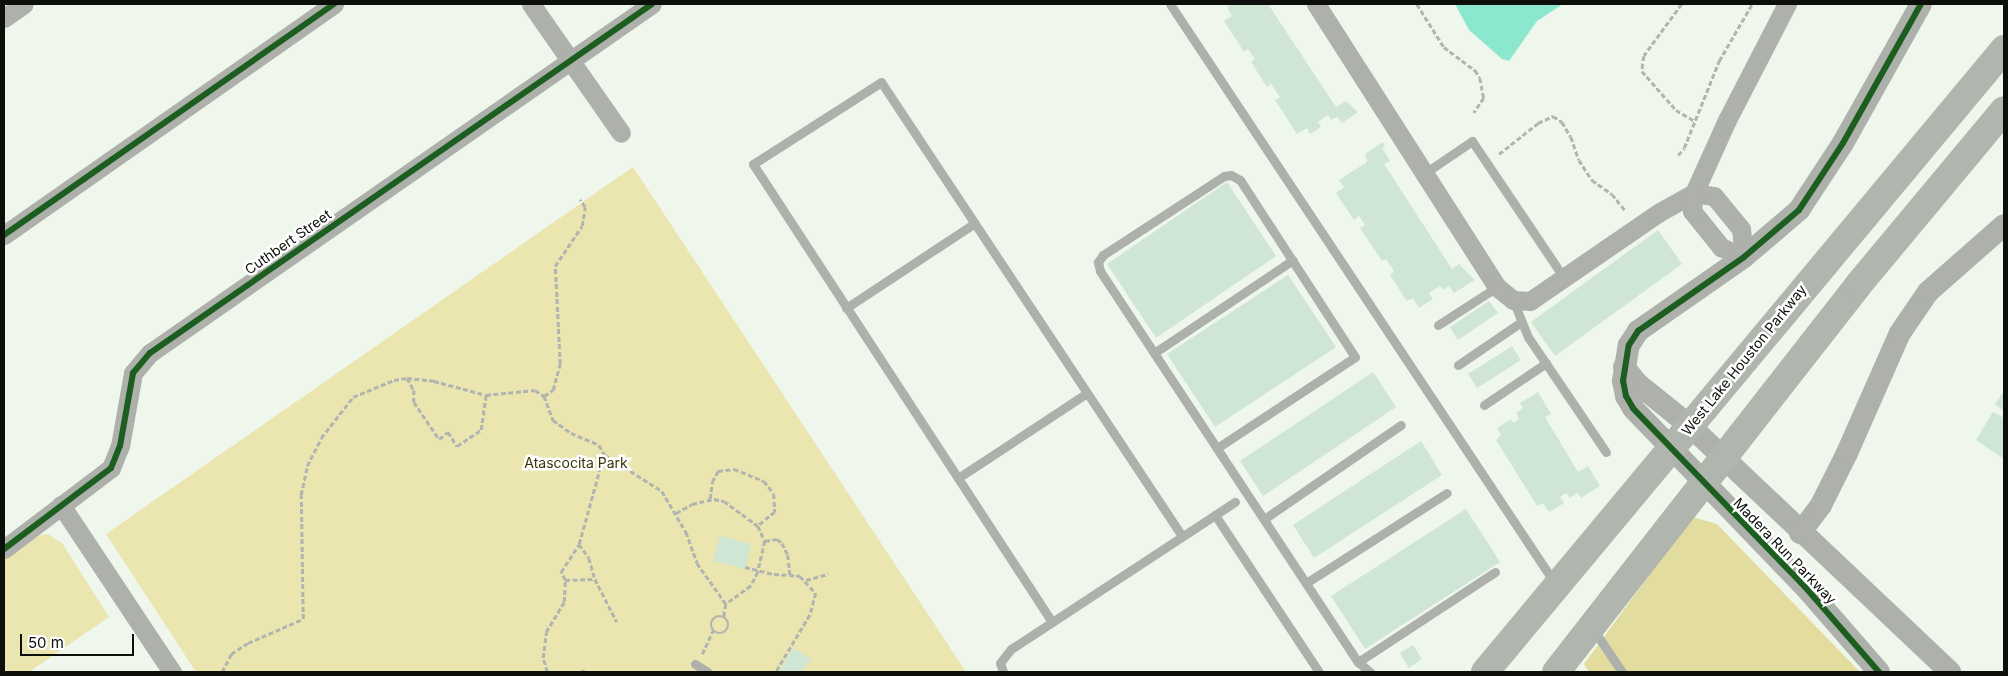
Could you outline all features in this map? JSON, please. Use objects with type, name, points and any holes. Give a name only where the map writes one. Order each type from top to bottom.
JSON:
[{"type":"main road","name":"West Lake Houston Parkway","points":[[1485,672],[1556,584],[1671,450],[2000,54]]},
{"type":"main road","points":[[1562,670],[1591,627],[1724,460],[1859,284],[2004,110]]},
{"type":"street","points":[[4,18],[24,4]]},
{"type":"street","points":[[4,235],[334,4]]},
{"type":"street","points":[[531,4],[621,133]]},
{"type":"street","name":"Cuthbert Street","points":[[4,549],[111,468],[120,446],[133,373],[150,354],[652,4]]},
{"type":"street","points":[[1316,4],[1497,287],[1513,300],[1530,300],[1658,213],[1694,193],[1714,196],[1741,229],[1744,257],[1721,247],[1692,211],[1694,193],[1727,120],[1787,4]]},
{"type":"street","name":"Madera Run Parkway","points":[[1879,672],[1805,587],[1671,450],[1626,396],[1624,367],[1629,345],[1638,331],[1744,257],[1781,228],[1812,192],[1920,4]]},
{"type":"street","points":[[1800,533],[1821,505],[1847,452],[1900,333],[1928,292],[2004,225]]},
{"type":"street","name":"Madera Run Parkway","points":[[1624,367],[1638,384],[1690,426],[1800,533],[1950,672]]},
{"type":"street","points":[[62,505],[172,672]]},
{"type":"lane","points":[[1170,4],[1556,584]]},
{"type":"lane","points":[[1052,622],[753,164],[881,82],[1182,536]]},
{"type":"lane","points":[[1424,173],[1472,142],[1564,278]]},
{"type":"lane","points":[[1217,448],[1355,357],[1240,180],[1231,175],[1224,176],[1103,256],[1098,262],[1100,271],[1358,662],[1370,672]]},
{"type":"lane","points":[[846,308],[974,223]]},
{"type":"lane","points":[[1154,353],[1292,260]]},
{"type":"lane","points":[[1438,325],[1497,287]]},
{"type":"lane","points":[[1513,300],[1521,322],[1546,363],[1606,452]]},
{"type":"lane","points":[[1458,364],[1521,322]]},
{"type":"lane","points":[[1484,405],[1546,363]]},
{"type":"lane","points":[[958,478],[1087,392]]},
{"type":"lane","points":[[1264,519],[1401,425]]},
{"type":"lane","points":[[1306,583],[1447,493]]},
{"type":"lane","points":[[1003,672],[1000,664],[1011,648],[1235,502]]},
{"type":"lane","points":[[1215,515],[1319,672]]},
{"type":"lane","points":[[1358,662],[1495,572]]},
{"type":"lane","points":[[1591,627],[1622,672]]},
{"type":"lane","points":[[696,664],[708,672]]},
{"type":"path","points":[[1416,4],[1444,47],[1475,70],[1480,78],[1484,98],[1474,113]]},
{"type":"path","points":[[1682,4],[1644,56],[1642,70],[1676,110],[1695,121]]},
{"type":"path","points":[[1678,155],[1695,121],[1719,61],[1752,4]]},
{"type":"path","points":[[1499,154],[1538,123],[1553,116],[1562,122],[1592,180],[1612,194],[1625,210]]},
{"type":"path","points":[[544,396],[553,390],[560,364],[555,266],[582,226],[585,208],[580,200]]},
{"type":"path","points":[[407,378],[414,390],[414,402],[439,439],[448,432],[457,446],[481,430],[486,395]]},
{"type":"path","points":[[222,672],[231,654],[248,643],[304,619],[301,509],[307,466],[321,438],[353,397],[394,380],[407,378],[434,381],[486,395],[535,390],[544,396],[553,420],[571,433],[598,445],[604,454],[662,491],[676,513],[697,563],[726,604],[724,617]]},
{"type":"path","points":[[546,672],[543,658],[545,638],[552,618],[564,602],[565,580],[561,572],[579,544],[604,454]]},
{"type":"path","points":[[710,499],[712,482],[718,472],[734,468],[764,481],[777,504],[772,516],[758,526]]},
{"type":"path","points":[[676,513],[710,499],[724,501],[758,526],[766,541],[759,570],[751,586],[726,604]]},
{"type":"path","points":[[766,541],[777,540],[782,544],[788,555],[790,574]]},
{"type":"path","points":[[579,544],[589,558],[595,579],[617,622]]},
{"type":"path","points":[[745,566],[790,574],[806,580],[816,593],[815,601],[776,672]]},
{"type":"path","points":[[806,580],[828,574]]},
{"type":"path","points":[[565,580],[595,579]]},
{"type":"path","points":[[696,664],[713,630],[713,620],[724,617]]},
{"type":"path","points":[[713,630],[720,634],[727,629],[728,621],[724,617]]},
{"type":"path","points":[[580,672],[585,670]]},
{"type":"green space","name":"Atascocita Park","points":[[633,167],[966,672],[196,672],[106,534]]},
{"type":"green space","points":[[48,534],[62,543],[109,617],[29,672],[4,672],[4,559],[40,535]]},
{"type":"shaded area","points":[[1455,4],[1563,4],[1537,21],[1509,61],[1502,59],[1469,30]]},
{"type":"shaded area","points":[[1692,517],[1717,524],[1860,672],[1589,672],[1584,664]]},
{"type":"building","points":[[1232,4],[1268,4],[1336,107],[1346,101],[1358,112],[1342,123],[1337,117],[1331,120],[1328,115],[1318,122],[1321,127],[1310,134],[1307,128],[1297,134],[1275,100],[1280,97],[1271,84],[1267,87],[1251,62],[1255,59],[1248,49],[1244,52],[1224,21],[1232,16],[1227,7]]},
{"type":"building","points":[[1383,142],[1385,146],[1382,148],[1390,161],[1384,164],[1452,269],[1459,264],[1475,280],[1454,293],[1449,286],[1443,290],[1440,286],[1429,293],[1433,299],[1419,308],[1413,298],[1407,301],[1390,275],[1394,271],[1386,259],[1382,261],[1360,228],[1365,225],[1359,216],[1354,220],[1336,193],[1344,187],[1339,180],[1367,162],[1365,154]]},
{"type":"building","points":[[1227,182],[1276,256],[1156,338],[1107,264]]},
{"type":"building","points":[[1658,230],[1682,264],[1555,356],[1531,322]]},
{"type":"building","points":[[1288,275],[1336,347],[1215,427],[1167,354]]},
{"type":"building","points":[[1489,301],[1498,313],[1458,340],[1450,327]]},
{"type":"building","points":[[1512,346],[1521,360],[1477,388],[1468,374]]},
{"type":"building","points":[[1373,372],[1396,407],[1263,496],[1240,461]]},
{"type":"building","points":[[2004,391],[2004,411],[1995,404]]},
{"type":"building","points":[[1538,392],[1551,414],[1545,417],[1578,472],[1588,466],[1600,486],[1581,498],[1578,493],[1570,498],[1566,493],[1560,497],[1564,503],[1549,512],[1543,503],[1537,506],[1496,440],[1501,435],[1497,428],[1511,419],[1513,423],[1519,419],[1516,413],[1523,408],[1520,403]]},
{"type":"building","points":[[1993,412],[2004,418],[2004,459],[1976,440]]},
{"type":"building","points":[[1421,441],[1442,475],[1314,558],[1293,525]]},
{"type":"building","points":[[1466,509],[1500,562],[1365,649],[1331,596]]},
{"type":"building","points":[[720,536],[751,544],[745,569],[713,561]]},
{"type":"building","points":[[1413,645],[1422,659],[1409,668],[1400,653]]},
{"type":"building","points":[[793,648],[811,659],[802,672],[779,672]]},
{"type":"cycle path","points":[[4,235],[334,4]]},
{"type":"cycle path","points":[[4,549],[111,468],[120,446],[133,373],[150,353],[652,4]]},
{"type":"cycle path","points":[[1879,672],[1805,587],[1633,408],[1626,396],[1623,381],[1629,345],[1638,331],[1744,257],[1799,210],[1843,143],[1921,4]]}]
